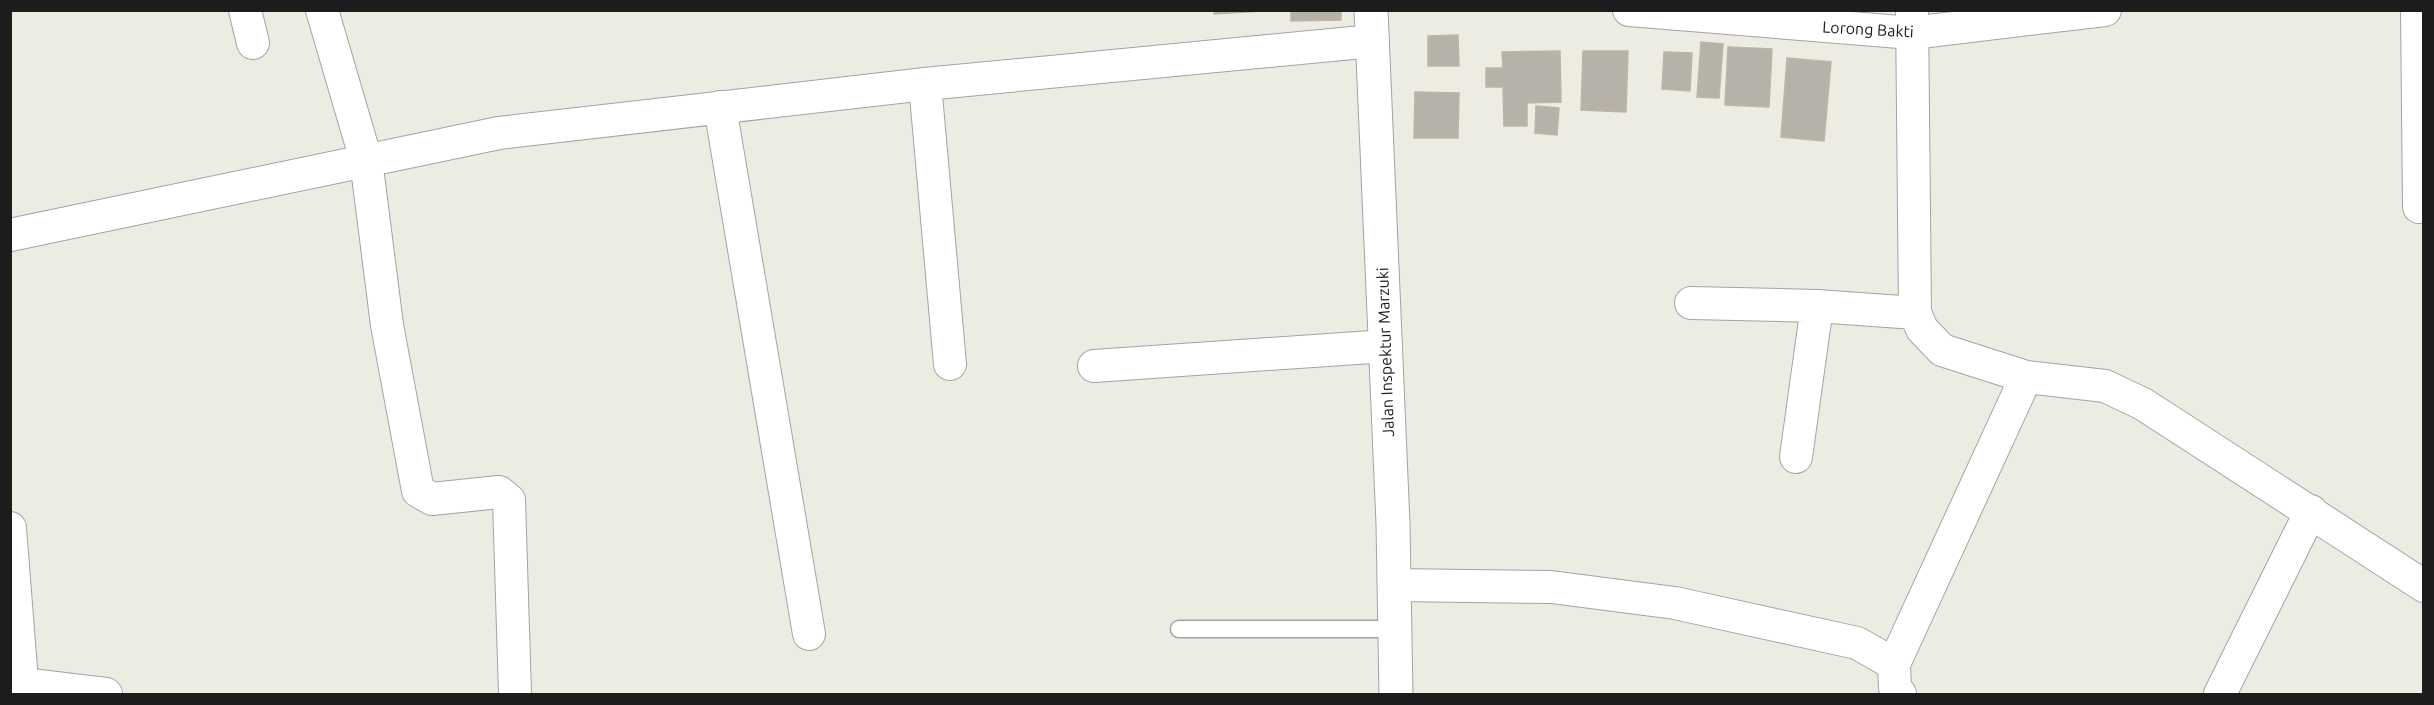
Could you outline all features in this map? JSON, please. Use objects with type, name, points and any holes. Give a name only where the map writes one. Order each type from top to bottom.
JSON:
[{"type":"street","points":[[245,10],[253,43]]},
{"type":"street","points":[[322,10],[366,160],[387,325],[418,490],[432,499],[499,492],[508,500],[515,694]]},
{"type":"street","name":"Lorong Bakti","points":[[1629,10],[1912,22],[2105,10]]},
{"type":"street","points":[[2417,10],[2419,207]]},
{"type":"street","points":[[1912,22],[1915,313],[1922,329],[1942,350],[2026,377],[2105,386],[2143,404],[2424,586]]},
{"type":"street","points":[[10,235],[499,133],[926,84],[1372,26]]},
{"type":"street","name":"Jalan Inspektur Marzuki","points":[[1372,26],[1386,346],[1396,694]]},
{"type":"street","points":[[926,84],[950,364]]},
{"type":"street","points":[[720,107],[809,634]]},
{"type":"street","points":[[1691,303],[1817,306],[1915,313]]},
{"type":"street","points":[[1796,457],[1817,306]]},
{"type":"street","points":[[1094,366],[1386,346]]},
{"type":"street","points":[[1394,585],[1551,587],[1675,603],[1857,643],[1897,680],[2026,377]]},
{"type":"street","points":[[2220,694],[2311,511]]},
{"type":"street","points":[[10,528],[22,689],[106,694]]},
{"type":"lane","points":[[1179,629],[1394,629]]},
{"type":"building","points":[[1214,10],[1282,10],[1214,14]]},
{"type":"building","points":[[1291,10],[1341,10],[1341,20],[1291,21]]},
{"type":"building","points":[[1458,35],[1459,66],[1428,66],[1428,36]]},
{"type":"building","points":[[1701,42],[1723,44],[1719,98],[1697,97]]},
{"type":"building","points":[[1728,47],[1772,49],[1769,107],[1725,105]]},
{"type":"building","points":[[1560,51],[1561,102],[1527,103],[1527,126],[1504,126],[1503,87],[1486,87],[1486,68],[1503,68],[1502,52]]},
{"type":"building","points":[[1583,51],[1628,51],[1626,112],[1581,110]]},
{"type":"building","points":[[1664,52],[1692,53],[1690,91],[1662,89]]},
{"type":"building","points":[[1787,58],[1831,62],[1824,141],[1781,137]]},
{"type":"building","points":[[1415,92],[1459,93],[1458,138],[1414,138]]},
{"type":"building","points":[[1536,106],[1559,108],[1557,135],[1535,133]]}]
